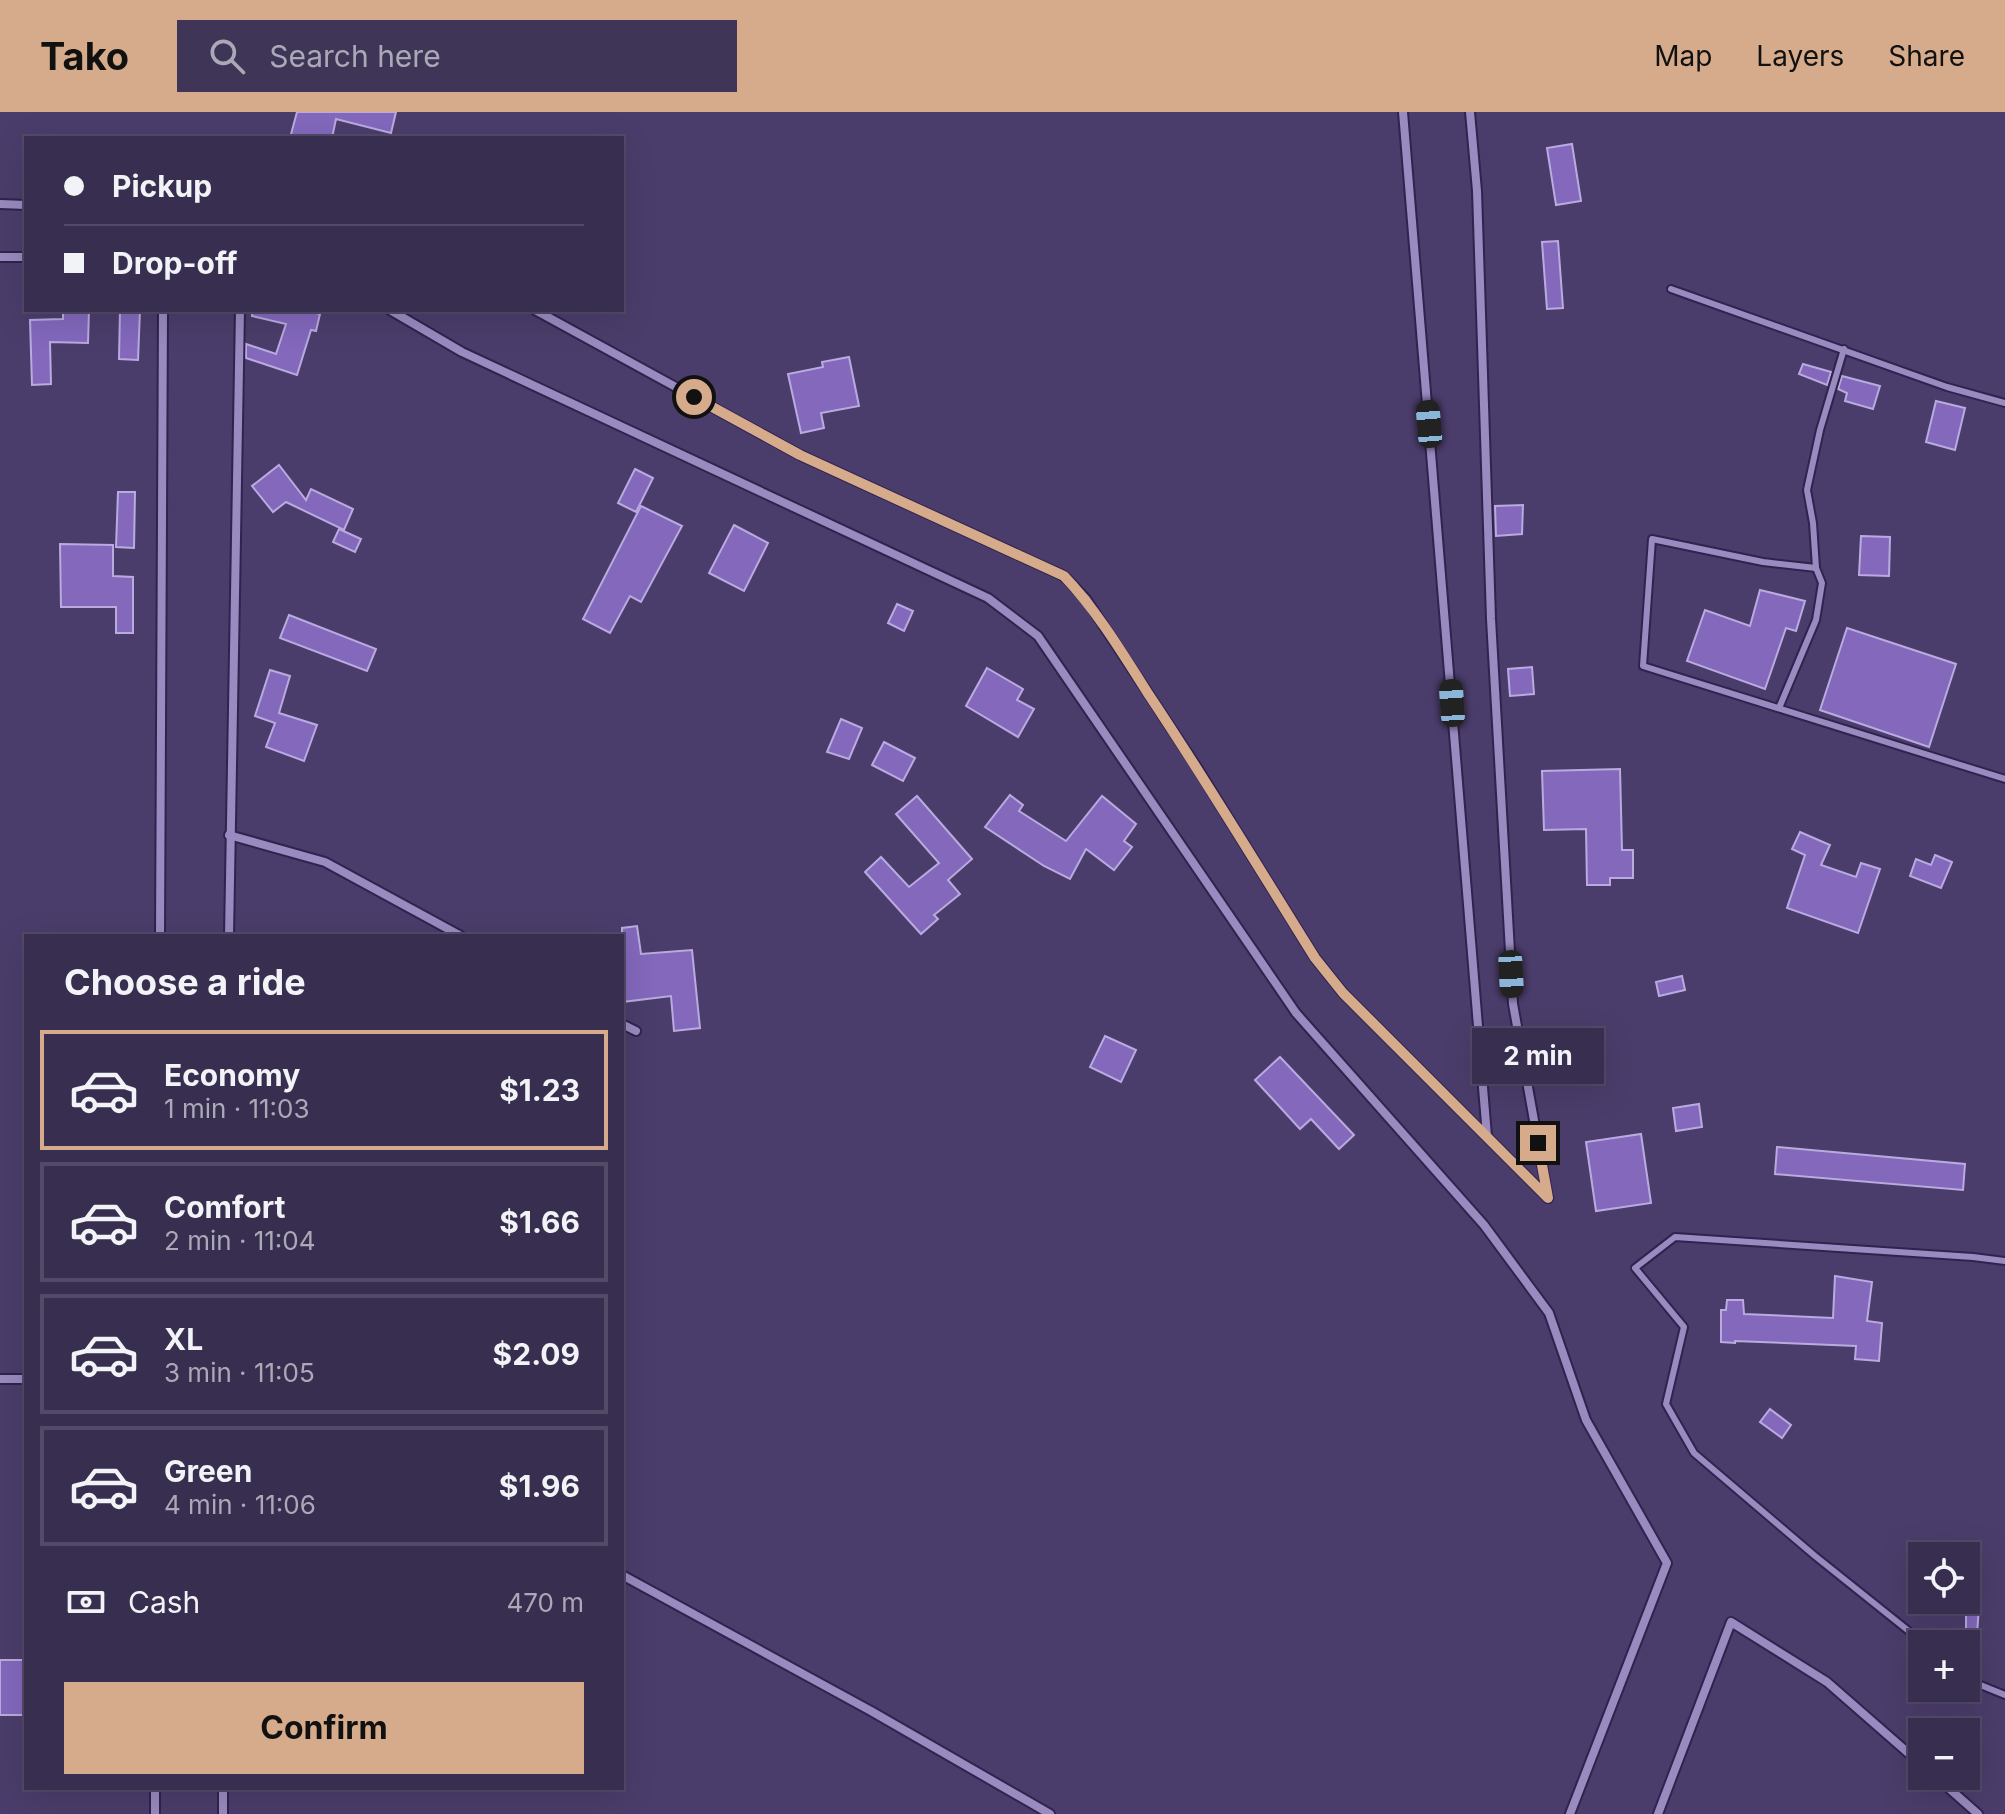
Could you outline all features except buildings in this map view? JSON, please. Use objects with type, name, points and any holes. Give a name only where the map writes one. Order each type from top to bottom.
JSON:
[{"type":"street","points":[[1403,112],[1487,1136]]},
{"type":"street","points":[[539,312],[800,455],[1064,576],[1086,599],[1188,753],[1315,958],[1343,993],[1548,1198],[1513,1004],[1491,619],[1477,191],[1470,112]]},
{"type":"street","points":[[0,204],[24,205]]},
{"type":"street","points":[[0,257],[24,257]]},
{"type":"street","points":[[160,934],[163,312]]},
{"type":"street","points":[[229,934],[240,312]]},
{"type":"street","points":[[393,312],[462,352],[988,598],[1038,636],[1296,1013],[1484,1225],[1549,1313],[1586,1420],[1667,1563],[1570,1814]]},
{"type":"street","points":[[229,835],[325,862],[457,934]]},
{"type":"street","points":[[624,1025],[636,1031]]},
{"type":"street","points":[[0,1379],[24,1379]]},
{"type":"street","points":[[624,1576],[871,1711],[1050,1814]]},
{"type":"street","points":[[1658,1814],[1731,1622],[1827,1682],[1908,1753]]},
{"type":"street","points":[[155,1790],[155,1814]]},
{"type":"street","points":[[223,1790],[223,1814]]},
{"type":"street","points":[[1951,1790],[1978,1814]]},
{"type":"lane","points":[[1671,289],[1947,387],[2005,403]]},
{"type":"lane","points":[[1779,708],[1816,620],[1822,583],[1816,568],[1807,490],[1820,430],[1844,349]]},
{"type":"lane","points":[[1816,568],[1763,562],[1652,539],[1643,666],[2005,779]]},
{"type":"lane","points":[[1908,1630],[1694,1453],[1666,1404],[1684,1327],[1635,1268],[1675,1237],[2005,1261]]},
{"type":"lane","points":[[1980,1683],[2005,1695]]},
{"type":"route","points":[[694,397],[800,455],[1064,576],[1086,599],[1102,623],[1329,976],[1548,1198],[1538,1143]]}]
